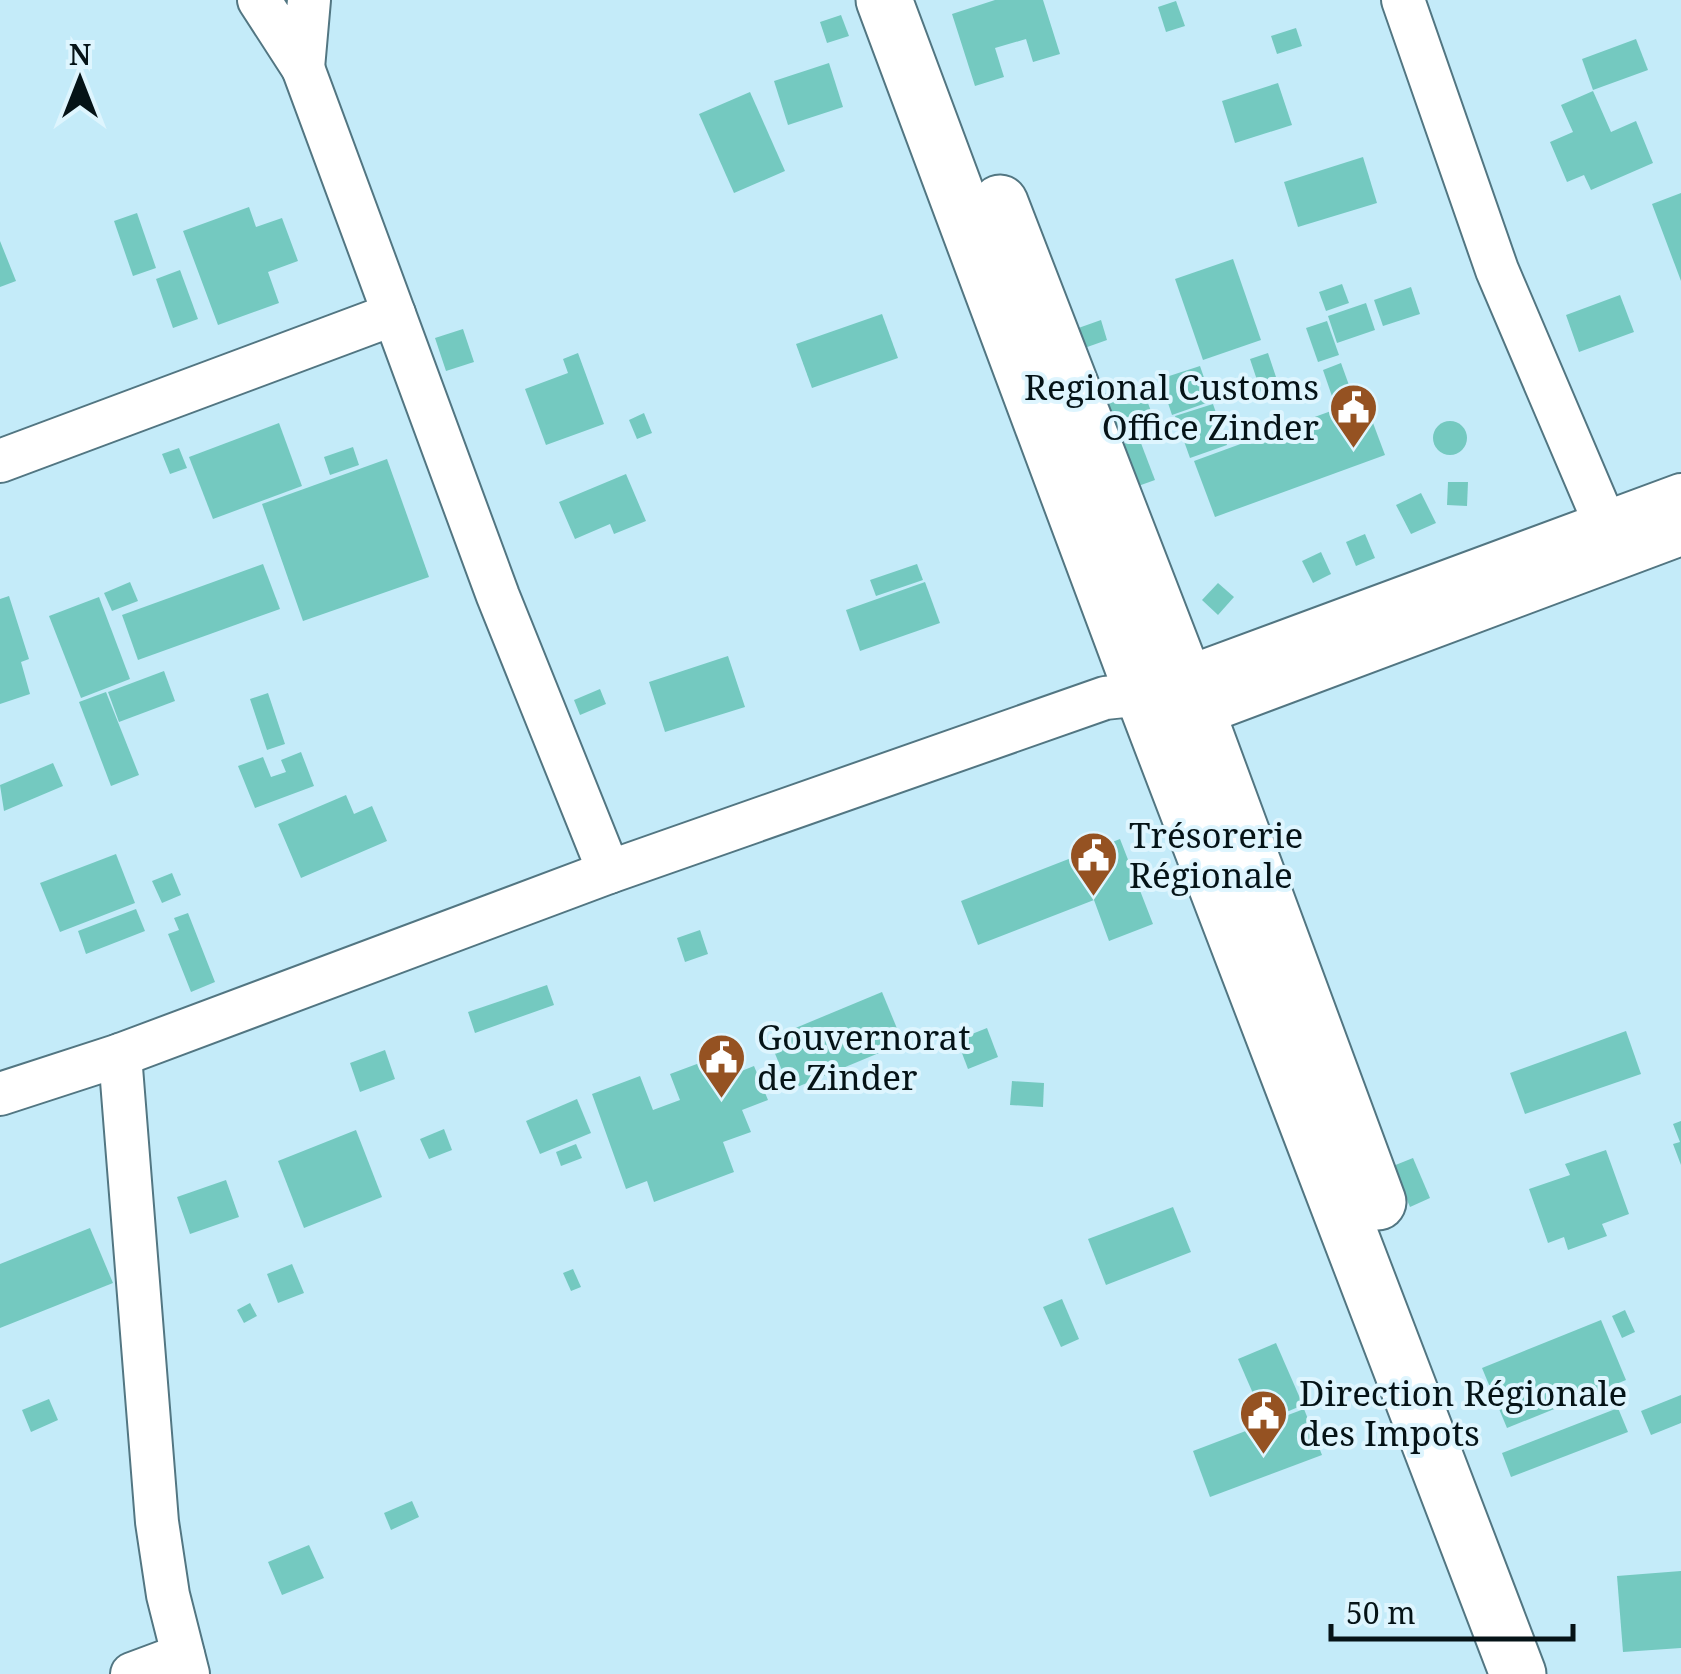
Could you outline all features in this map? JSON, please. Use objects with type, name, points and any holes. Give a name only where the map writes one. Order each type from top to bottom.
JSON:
[{"type":"highway","points":[[884,0],[1506,1595],[1553,1674]]},
{"type":"highway","points":[[920,0],[1158,703]]},
{"type":"highway","points":[[1506,1595],[1518,1674]]},
{"type":"street","points":[[259,0],[303,68],[498,596],[610,872]]},
{"type":"street","points":[[303,68],[309,0]]},
{"type":"street","points":[[1403,0],[1497,270],[1604,521]]},
{"type":"street","points":[[0,461],[394,314]]},
{"type":"street","points":[[1158,703],[1604,521],[1681,494]]},
{"type":"street","points":[[0,1094],[120,1055],[610,872],[1158,703],[1681,534]]},
{"type":"street","points":[[120,1055],[157,1522],[168,1595],[186,1665],[132,1674]]},
{"type":"building","points":[[995,0],[1043,0],[1060,54],[1033,62],[1026,39],[995,48],[1004,77],[975,86],[952,14]]},
{"type":"building","points":[[1176,1],[1185,26],[1166,32],[1158,7]]},
{"type":"building","points":[[841,15],[849,36],[827,43],[820,22]]},
{"type":"building","points":[[1296,28],[1302,46],[1277,54],[1271,36]]},
{"type":"building","points":[[1636,39],[1648,70],[1593,90],[1582,59]]},
{"type":"building","points":[[829,63],[843,107],[788,125],[774,81]]},
{"type":"building","points":[[1278,83],[1292,125],[1235,143],[1222,101]]},
{"type":"building","points":[[1593,91],[1611,132],[1636,121],[1653,163],[1591,190],[1584,175],[1567,182],[1550,142],[1573,132],[1561,105]]},
{"type":"building","points":[[750,92],[785,171],[734,193],[699,114]]},
{"type":"building","points":[[1363,157],[1377,203],[1298,227],[1284,182]]},
{"type":"building","points":[[1681,193],[1681,281],[1652,204]]},
{"type":"building","points":[[249,207],[256,227],[282,218],[298,261],[268,272],[279,303],[218,325],[183,231]]},
{"type":"building","points":[[137,213],[156,268],[133,276],[114,221]]},
{"type":"building","points":[[0,241],[16,281],[0,287]]},
{"type":"building","points":[[1233,259],[1261,340],[1203,360],[1175,279]]},
{"type":"building","points":[[180,270],[198,319],[173,328],[156,279]]},
{"type":"building","points":[[1342,284],[1349,303],[1326,311],[1319,292]]},
{"type":"building","points":[[1411,287],[1420,314],[1383,326],[1374,300]]},
{"type":"building","points":[[1620,295],[1634,332],[1579,352],[1566,315]]},
{"type":"building","points":[[1366,303],[1375,330],[1337,343],[1328,316]]},
{"type":"building","points":[[882,314],[898,358],[812,388],[796,344]]},
{"type":"building","points":[[1101,320],[1107,340],[1076,351],[1070,331]]},
{"type":"building","points":[[1327,321],[1339,355],[1318,362],[1306,328]]},
{"type":"building","points":[[463,329],[474,362],[446,371],[435,338]]},
{"type":"building","points":[[578,353],[604,424],[546,445],[525,389],[568,373],[563,359]]},
{"type":"building","points":[[1268,353],[1279,386],[1261,392],[1250,359]]},
{"type":"building","points":[[1341,363],[1354,399],[1335,405],[1323,370]]},
{"type":"building","points":[[1200,366],[1212,401],[1172,415],[1160,379]]},
{"type":"building","points":[[1143,390],[1154,419],[1111,435],[1100,406]]},
{"type":"building","points":[[1364,399],[1385,455],[1215,517],[1194,461]]},
{"type":"building","points":[[1213,404],[1227,445],[1190,458],[1175,416]]},
{"type":"building","points":[[644,413],[652,433],[637,439],[629,420]]},
{"type":"building","points":[[1450,421],[1462,426],[1467,438],[1462,450],[1450,455],[1438,450],[1433,438],[1438,426]]},
{"type":"building","points":[[279,423],[302,486],[213,519],[189,457]]},
{"type":"building","points":[[1139,438],[1155,480],[1127,490],[1111,449]]},
{"type":"building","points":[[353,447],[359,465],[330,475],[324,457]]},
{"type":"building","points":[[179,448],[187,468],[170,474],[162,454]]},
{"type":"building","points":[[387,459],[429,577],[303,621],[262,504]]},
{"type":"building","points":[[626,474],[646,521],[614,534],[610,524],[575,539],[559,502]]},
{"type":"building","points":[[1448,482],[1468,482],[1467,506],[1447,505]]},
{"type":"building","points":[[1421,493],[1436,523],[1411,534],[1396,505]]},
{"type":"building","points":[[1365,534],[1375,558],[1356,566],[1346,542]]},
{"type":"building","points":[[1321,552],[1331,574],[1313,583],[1302,561]]},
{"type":"building","points":[[263,564],[280,609],[138,660],[122,615]]},
{"type":"building","points":[[917,564],[923,580],[876,596],[870,580]]},
{"type":"building","points":[[130,582],[138,601],[112,611],[104,593]]},
{"type":"building","points":[[925,582],[940,623],[860,651],[846,610]]},
{"type":"building","points":[[1218,583],[1234,597],[1218,615],[1202,600]]},
{"type":"building","points":[[9,596],[29,659],[21,662],[30,694],[0,704],[0,599]]},
{"type":"building","points":[[99,597],[130,679],[81,698],[49,616]]},
{"type":"building","points":[[728,656],[745,707],[665,732],[649,682]]},
{"type":"building","points":[[164,671],[175,701],[119,722],[108,692]]},
{"type":"building","points":[[600,689],[606,704],[580,715],[574,700]]},
{"type":"building","points":[[106,692],[139,775],[111,786],[79,702]]},
{"type":"building","points":[[268,693],[285,744],[267,750],[250,699]]},
{"type":"building","points":[[301,752],[314,786],[255,808],[238,766],[263,757],[271,777],[286,772],[281,760]]},
{"type":"building","points":[[53,763],[63,786],[4,811],[0,785]]},
{"type":"building","points":[[346,795],[354,814],[372,806],[387,841],[301,878],[278,824]]},
{"type":"building","points":[[1120,839],[1153,924],[1109,941],[1094,900],[978,945],[961,901]]},
{"type":"building","points":[[116,854],[135,903],[60,932],[40,883]]},
{"type":"building","points":[[172,873],[181,895],[162,903],[152,881]]},
{"type":"building","points":[[136,909],[145,931],[86,954],[78,931]]},
{"type":"building","points":[[188,913],[215,982],[191,992],[168,934],[179,930],[174,918]]},
{"type":"building","points":[[700,930],[708,954],[685,962],[677,938]]},
{"type":"building","points":[[547,985],[554,1005],[475,1033],[468,1012]]},
{"type":"building","points":[[882,992],[903,1043],[790,1090],[769,1039]]},
{"type":"building","points":[[987,1028],[998,1057],[968,1069],[957,1040]]},
{"type":"building","points":[[1626,1031],[1641,1074],[1525,1114],[1510,1073]]},
{"type":"building","points":[[385,1050],[395,1079],[360,1092],[350,1063]]},
{"type":"building","points":[[721,1055],[729,1076],[754,1066],[768,1100],[742,1110],[751,1132],[723,1142],[734,1172],[654,1202],[647,1181],[626,1189],[592,1094],[640,1076],[653,1110],[680,1100],[670,1074]]},
{"type":"building","points":[[1012,1081],[1044,1083],[1043,1107],[1010,1105]]},
{"type":"building","points":[[577,1099],[591,1133],[540,1154],[526,1121]]},
{"type":"building","points":[[1681,1121],[1681,1165],[1673,1144],[1680,1142],[1673,1124]]},
{"type":"building","points":[[444,1129],[452,1150],[429,1159],[420,1139]]},
{"type":"building","points":[[356,1130],[382,1197],[304,1228],[278,1161]]},
{"type":"building","points":[[576,1144],[582,1158],[561,1166],[556,1152]]},
{"type":"building","points":[[1606,1150],[1629,1214],[1602,1224],[1607,1236],[1568,1250],[1564,1237],[1548,1243],[1529,1189],[1570,1175],[1565,1164]]},
{"type":"building","points":[[1413,1158],[1430,1198],[1410,1207],[1393,1166]]},
{"type":"building","points":[[226,1180],[239,1217],[190,1234],[177,1197]]},
{"type":"building","points":[[1173,1207],[1191,1252],[1106,1285],[1088,1239]]},
{"type":"building","points":[[90,1228],[113,1283],[0,1328],[0,1264]]},
{"type":"building","points":[[292,1264],[304,1293],[278,1303],[267,1274]]},
{"type":"building","points":[[573,1269],[581,1287],[571,1291],[563,1273]]},
{"type":"building","points":[[1062,1299],[1079,1339],[1061,1347],[1043,1307]]},
{"type":"building","points":[[250,1303],[257,1316],[244,1323],[237,1310]]},
{"type":"building","points":[[1625,1310],[1635,1332],[1622,1338],[1612,1316]]},
{"type":"building","points":[[1601,1320],[1626,1380],[1507,1428],[1482,1368]]},
{"type":"building","points":[[1276,1343],[1303,1405],[1265,1421],[1238,1359]]},
{"type":"building","points":[[1681,1395],[1681,1423],[1651,1435],[1641,1411]]},
{"type":"building","points":[[49,1399],[58,1420],[31,1432],[22,1410]]},
{"type":"building","points":[[1618,1408],[1628,1432],[1511,1477],[1502,1453]]},
{"type":"building","points":[[1304,1409],[1322,1455],[1210,1497],[1193,1451]]},
{"type":"building","points":[[412,1501],[419,1517],[391,1530],[384,1513]]},
{"type":"building","points":[[309,1545],[324,1578],[282,1595],[268,1562]]},
{"type":"building","points":[[1681,1571],[1681,1648],[1623,1652],[1617,1576]]},
{"type":"place","name":"Regional Customs Office Zinder","points":[[1354,450]]},
{"type":"place","name":"Trésorerie Régionale","points":[[1094,898]]},
{"type":"place","name":"Gouvernorat de Zinder","points":[[722,1100]]},
{"type":"place","name":"Direction Régionale des Impots","points":[[1264,1456]]}]
